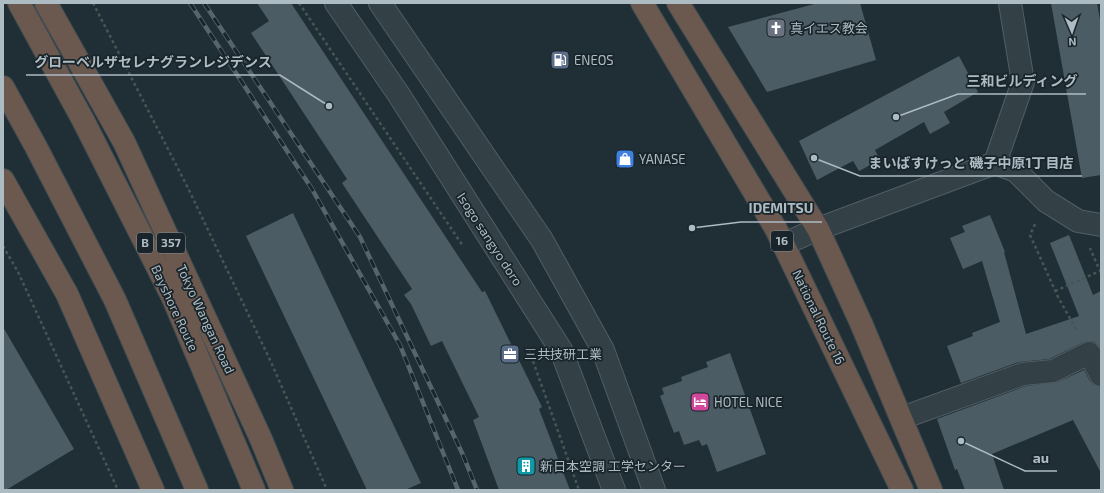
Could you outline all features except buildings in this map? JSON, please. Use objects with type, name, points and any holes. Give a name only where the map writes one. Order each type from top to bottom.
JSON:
[{"type":"highway","name":"Bayshore Route","points":[[19,3],[83,120],[173,298],[254,490]]},
{"type":"highway","name":"Tokyo Wangan Road","points":[[46,3],[124,142],[258,432],[282,490]]},
{"type":"highway","name":"National Route 16","points":[[642,3],[784,244],[902,490]]},
{"type":"highway","points":[[678,3],[818,229],[902,418],[931,490]]},
{"type":"highway","points":[[3,87],[35,145],[115,300],[196,490]]},
{"type":"highway","points":[[3,180],[66,294],[153,490]]},
{"type":"street","name":"Isogo sangyo doro","points":[[336,3],[399,95],[561,350],[614,490]]},
{"type":"street","points":[[380,3],[545,247],[603,350],[654,490]]},
{"type":"street","points":[[995,163],[1023,82],[1010,3]]},
{"type":"street","points":[[784,244],[818,229],[995,163],[1016,171],[1046,201],[1078,221],[1101,225]]},
{"type":"street","points":[[902,418],[1023,374],[1053,371],[1089,353],[1101,375]]},
{"type":"path","points":[[93,3],[188,188],[271,362],[327,490]]},
{"type":"path","points":[[299,3],[464,247]]},
{"type":"path","points":[[1046,201],[1030,234],[1055,290],[1070,317]]},
{"type":"path","points":[[1055,290],[1100,271],[1078,221]]},
{"type":"path","points":[[3,246],[18,272],[118,490]]},
{"type":"path","points":[[528,347],[579,490]]},
{"type":"railway","points":[[190,3],[312,189],[400,345],[458,490]]},
{"type":"railway","points":[[204,3],[360,237],[463,455],[477,490]]},
{"type":"place","name":"真イエス教会","points":[[776,28]]},
{"type":"place","name":"ENEOS","points":[[560,60]]},
{"type":"place","name":"グローベルザセレナグランレジデンス","points":[[329,106]]},
{"type":"place","name":"三和ビルディング","points":[[896,117]]},
{"type":"place","name":"まいばすけっと 磯子中原1丁目店","points":[[814,158]]},
{"type":"place","name":"YANASE","points":[[625,159]]},
{"type":"place","name":"IDEMITSU","points":[[692,228]]},
{"type":"place","name":"三共技研工業","points":[[510,354]]},
{"type":"place","name":"HOTEL NICE","points":[[700,402]]},
{"type":"place","name":"au","points":[[961,441]]},
{"type":"place","name":"新日本空調 工学センター","points":[[526,466]]}]
